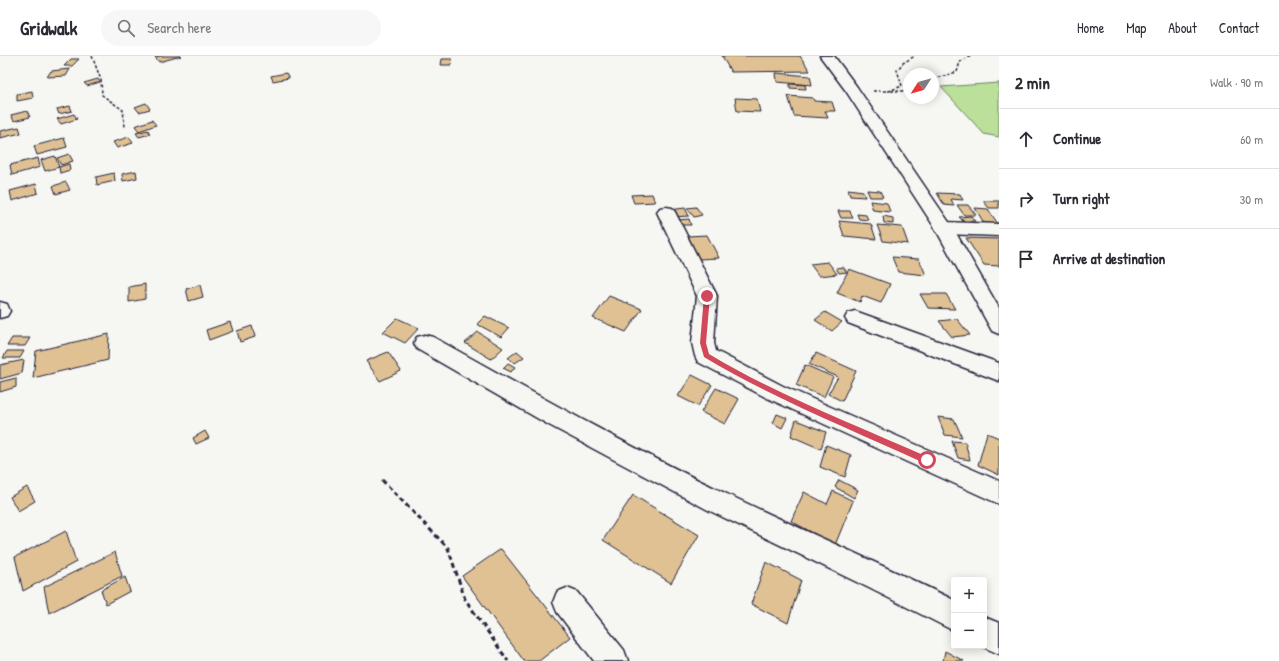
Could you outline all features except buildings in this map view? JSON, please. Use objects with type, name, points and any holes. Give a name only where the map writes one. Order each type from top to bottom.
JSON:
[{"type":"street","points":[[827,56],[852,90],[944,228],[996,315]]},
{"type":"street","points":[[666,212],[707,296],[703,343],[706,356],[774,392],[999,493]]},
{"type":"street","points":[[944,228],[999,230]]},
{"type":"street","points":[[855,318],[999,372]]},
{"type":"street","points":[[425,343],[557,418],[710,499],[879,578],[951,614]]},
{"type":"street","points":[[567,602],[613,661]]},
{"type":"street","points":[[987,633],[999,639]]},
{"type":"path","points":[[92,56],[102,80],[102,95],[124,110],[125,127]]},
{"type":"path","points":[[889,91],[902,86],[897,70],[903,63],[915,56]]},
{"type":"path","points":[[939,77],[957,72],[960,62],[970,56]]},
{"type":"path","points":[[852,90],[903,91]]},
{"type":"path","points":[[382,480],[448,548],[465,600],[508,661]]},
{"type":"green space","points":[[999,83],[999,137],[984,134],[941,87]]},
{"type":"route","points":[[707,296],[703,343],[706,356],[774,392],[927,460]]}]
